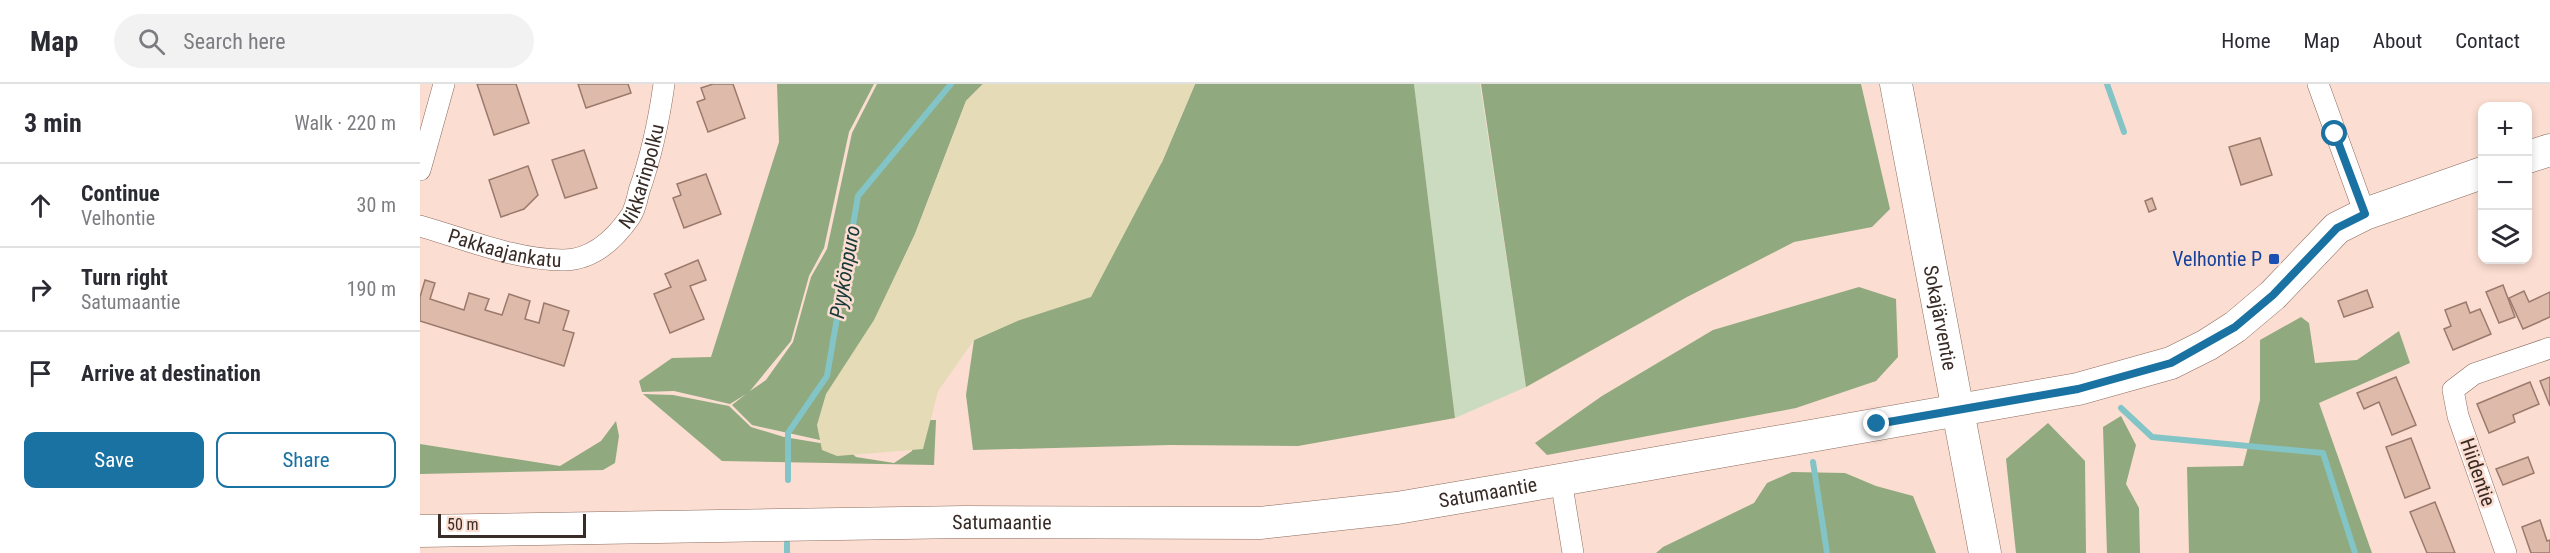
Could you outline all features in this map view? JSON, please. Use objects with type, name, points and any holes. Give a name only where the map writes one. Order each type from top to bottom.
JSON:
[{"type":"street","points":[[420,170],[444,84]]},
{"type":"street","name":"Nikkarinpolku","points":[[593,254],[615,235],[631,215],[660,113],[664,84]]},
{"type":"street","name":"Sokajärventie","points":[[1896,84],[1985,553]]},
{"type":"street","points":[[2318,84],[2365,214]]},
{"type":"street","points":[[2531,156],[2550,150]]},
{"type":"street","name":"Satumaantie","points":[[420,531],[965,522],[1260,523],[1397,508],[1561,480],[2078,389],[2171,363],[2235,327],[2273,295],[2337,228],[2365,214],[2478,174]]},
{"type":"street","name":"Pakkaajankatu","points":[[420,226],[504,251],[538,258],[565,260],[593,254]]},
{"type":"street","name":"Hiidentie","points":[[2506,553],[2458,416],[2453,390],[2474,374],[2550,348]]},
{"type":"street","points":[[1561,480],[1573,553]]},
{"type":"green space","points":[[777,84],[874,84],[849,132],[824,248],[809,276],[791,341],[750,391],[766,380],[793,342],[811,277],[827,249],[852,133],[877,84],[983,84],[966,101],[915,234],[820,440],[752,425],[732,405],[746,394],[730,404],[674,391],[642,392],[639,381],[672,358],[711,357],[779,142]]},
{"type":"green space","points":[[1195,84],[1414,84],[1455,418],[1298,446],[1170,445],[973,450],[966,395],[974,340],[1017,321],[1162,162]]},
{"type":"green space","points":[[1414,84],[1480,84],[1526,387],[1455,418]]},
{"type":"green space","points":[[1481,84],[1861,84],[1890,209],[1872,227],[1794,242],[1687,297],[1526,387]]},
{"type":"green space","points":[[1859,287],[1896,299],[1898,357],[1876,381],[1796,408],[1547,455],[1535,443],[1602,396],[1713,330]]},
{"type":"green space","points":[[2301,317],[2309,323],[2315,363],[2357,360],[2399,331],[2410,363],[2319,403],[2372,553],[2189,553],[2187,467],[2243,466],[2260,400],[2260,340]]},
{"type":"green space","points":[[643,394],[673,395],[729,406],[751,427],[784,437],[820,443],[836,438],[856,457],[894,463],[912,451],[919,420],[936,420],[934,465],[722,461]]},
{"type":"green space","points":[[2121,416],[2136,445],[2126,484],[2139,508],[2140,553],[2107,553],[2103,427]]},
{"type":"green space","points":[[616,421],[619,436],[615,463],[603,470],[420,474],[420,444],[560,466],[601,441]]},
{"type":"green space","points":[[2048,423],[2085,461],[2086,553],[2016,553],[2006,459]]},
{"type":"green space","points":[[1792,472],[1845,473],[1876,486],[1913,496],[1936,553],[1656,553],[1663,547],[1754,503],[1767,483]]},
{"type":"sand","points":[[983,84],[1195,84],[1162,162],[1091,297],[1017,321],[974,340],[938,391],[923,449],[837,456],[822,450],[817,425],[826,394],[874,320],[915,234],[966,101]]},
{"type":"building","points":[[477,84],[516,84],[529,123],[494,135]]},
{"type":"building","points":[[578,84],[628,84],[631,93],[586,108]]},
{"type":"building","points":[[713,84],[733,84],[745,118],[708,132],[697,102],[705,99],[701,88]]},
{"type":"building","points":[[2260,138],[2272,175],[2241,185],[2229,147]]},
{"type":"building","points":[[584,150],[597,188],[565,198],[552,160]]},
{"type":"building","points":[[528,166],[538,195],[524,209],[501,217],[489,180]]},
{"type":"building","points":[[706,174],[721,214],[684,228],[673,198],[681,195],[677,184]]},
{"type":"building","points":[[2152,198],[2156,209],[2149,212],[2145,201]]},
{"type":"building","points":[[698,260],[706,280],[690,286],[704,319],[670,333],[654,294],[671,287],[665,274]]},
{"type":"building","points":[[425,280],[435,283],[430,299],[464,310],[469,293],[489,299],[485,310],[502,315],[509,294],[530,301],[525,319],[539,323],[544,303],[569,311],[563,330],[574,333],[564,366],[420,321],[420,297]]},
{"type":"building","points":[[2503,285],[2515,317],[2499,323],[2486,292]]},
{"type":"building","points":[[2367,290],[2373,307],[2344,317],[2338,301]]},
{"type":"building","points":[[2524,291],[2529,302],[2550,292],[2550,317],[2523,329],[2509,298]]},
{"type":"building","points":[[2466,302],[2470,313],[2480,309],[2491,334],[2453,350],[2444,329],[2451,326],[2445,310]]},
{"type":"building","points":[[2396,377],[2416,425],[2392,435],[2379,402],[2364,409],[2357,393]]},
{"type":"building","points":[[2550,377],[2550,406],[2540,381]]},
{"type":"building","points":[[2530,382],[2539,404],[2513,415],[2515,422],[2489,433],[2477,404]]},
{"type":"building","points":[[2411,438],[2430,488],[2405,498],[2386,447]]},
{"type":"building","points":[[2528,457],[2534,473],[2503,485],[2496,469]]},
{"type":"building","points":[[2435,502],[2455,553],[2427,553],[2410,512]]},
{"type":"building","points":[[2540,520],[2547,541],[2550,540],[2550,553],[2531,553],[2522,527]]},
{"type":"waterway","name":"Pyykönpuro","points":[[788,480],[788,433],[827,376],[858,196],[951,84]]},
{"type":"waterway","points":[[2107,84],[2124,132]]},
{"type":"waterway","points":[[2121,408],[2152,437],[2323,453],[2355,553]]},
{"type":"waterway","points":[[1813,462],[1827,553]]},
{"type":"waterway","name":"Pyykönpuro","points":[[787,543],[787,553]]},
{"type":"place","name":"Velhontie P","points":[[2274,259]]},
{"type":"route","points":[[1877,424],[2078,389],[2171,363],[2207,345],[2235,327],[2273,295],[2314,249],[2337,228],[2365,214],[2335,134]]}]
